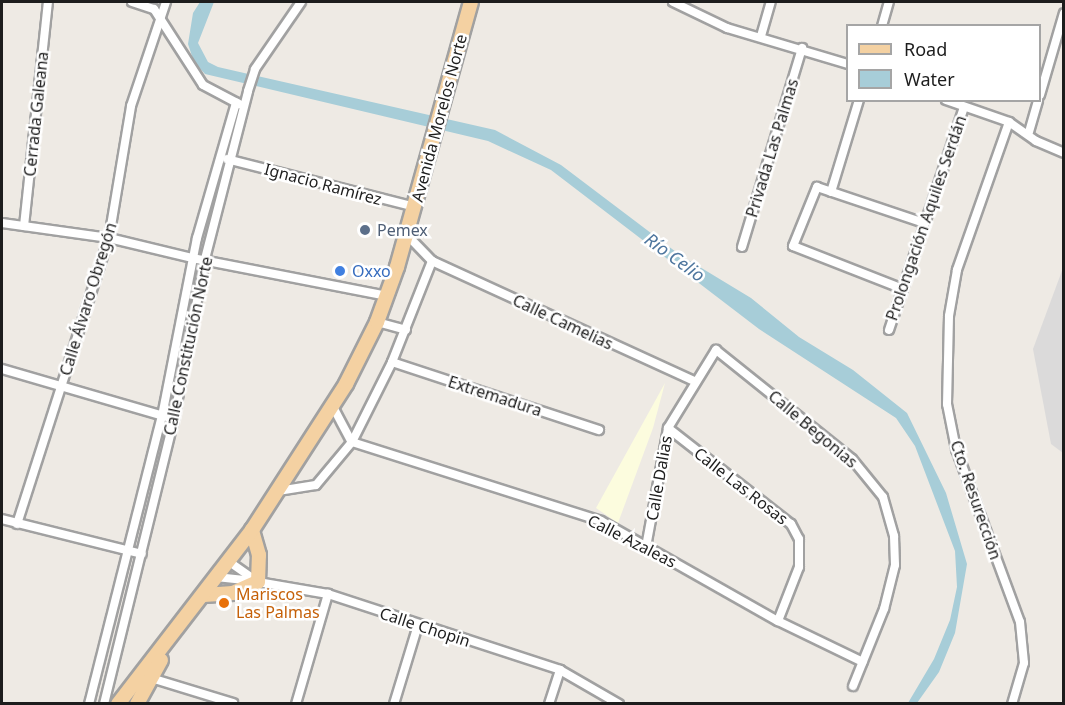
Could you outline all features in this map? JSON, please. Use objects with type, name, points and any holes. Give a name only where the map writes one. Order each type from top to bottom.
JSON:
[{"type":"main road","name":"Avenida Morelos Norte","points":[[176,632],[252,530],[333,407],[377,321],[407,235],[471,2]]},
{"type":"main road","points":[[204,595],[233,593],[258,582],[259,555],[252,530]]},
{"type":"main road","points":[[137,704],[176,632]]},
{"type":"main road","points":[[118,704],[176,632]]},
{"type":"street","name":"Cerrada Galeana","points":[[24,226],[48,2]]},
{"type":"street","points":[[132,2],[154,9],[203,85],[245,107]]},
{"type":"street","name":"Calle Álvaro Obregón","points":[[17,524],[109,238],[131,106],[166,2]]},
{"type":"street","name":"Calle Constitución Norte","points":[[89,704],[126,550],[162,416],[192,258],[245,107],[255,69],[301,2]]},
{"type":"street","points":[[673,2],[727,28],[802,48],[846,63]]},
{"type":"street","points":[[761,36],[771,2]]},
{"type":"street","points":[[883,24],[889,2]]},
{"type":"street","points":[[1041,92],[1064,13]]},
{"type":"street","name":"Privada Las Palmas","points":[[742,247],[802,48]]},
{"type":"street","points":[[831,192],[858,102]]},
{"type":"street","points":[[951,102],[1009,122],[1029,132],[1036,141],[1064,153]]},
{"type":"street","points":[[1029,132],[1037,102]]},
{"type":"street","name":"Calle Constitución Norte","points":[[104,704],[174,419],[236,103]]},
{"type":"street","name":"Prolongación Aquiles Serdán","points":[[889,330],[964,107]]},
{"type":"street","name":"Cto. Resurección","points":[[1009,122],[957,270],[949,316],[947,404],[956,449],[1020,622],[1024,663],[1012,704]]},
{"type":"street","name":"Ignacio Ramírez","points":[[226,159],[415,207]]},
{"type":"street","points":[[903,289],[793,246],[817,187],[924,223]]},
{"type":"street","points":[[2,223],[109,238],[192,258],[387,296]]},
{"type":"street","points":[[278,491],[316,485],[352,442],[392,362],[432,261],[407,235]]},
{"type":"street","name":"Calle Camelias","points":[[432,261],[694,381]]},
{"type":"street","points":[[377,321],[405,330]]},
{"type":"street","name":"Calle Dalias","points":[[646,547],[668,428],[694,381],[716,350]]},
{"type":"street","name":"Calle Begonias","points":[[716,350],[852,459],[883,497],[894,536],[895,565],[884,609],[854,686]]},
{"type":"street","name":"Extremadura","points":[[392,362],[599,430]]},
{"type":"street","points":[[2,369],[174,419]]},
{"type":"street","points":[[333,407],[352,442]]},
{"type":"street","name":"Calle Las Rosas","points":[[668,428],[791,524],[799,539],[799,567],[778,621]]},
{"type":"street","name":"Calle Azaleas","points":[[352,442],[601,521],[778,621],[863,662]]},
{"type":"street","points":[[2,519],[141,554]]},
{"type":"street","name":"Calle Chopin","points":[[228,561],[258,582],[328,594],[560,670],[619,704]]},
{"type":"street","points":[[216,577],[258,582]]},
{"type":"street","points":[[296,704],[328,594]]},
{"type":"street","points":[[394,704],[418,625]]},
{"type":"street","points":[[549,704],[560,670]]},
{"type":"street","points":[[151,678],[233,703]]},
{"type":"shaded area","points":[[1063,268],[1064,453],[1051,444],[1033,349]]},
{"type":"shaded area","points":[[665,383],[653,428],[618,523],[596,508]]},
{"type":"water","name":"Río Celio","points":[[200,2],[214,2],[198,43],[208,62],[218,67],[495,130],[561,165],[680,255],[751,298],[799,337],[853,370],[907,413],[946,493],[967,564],[955,633],[939,672],[917,703],[908,703],[934,659],[950,620],[957,587],[955,551],[915,446],[896,418],[759,329],[551,170],[488,141],[205,74],[194,62],[188,44],[193,13]]},
{"type":"place","name":"Pemex","points":[[365,230]]},
{"type":"place","name":"Oxxo","points":[[340,271]]},
{"type":"place","name":"Mariscos Las Palmas","points":[[224,603]]}]
